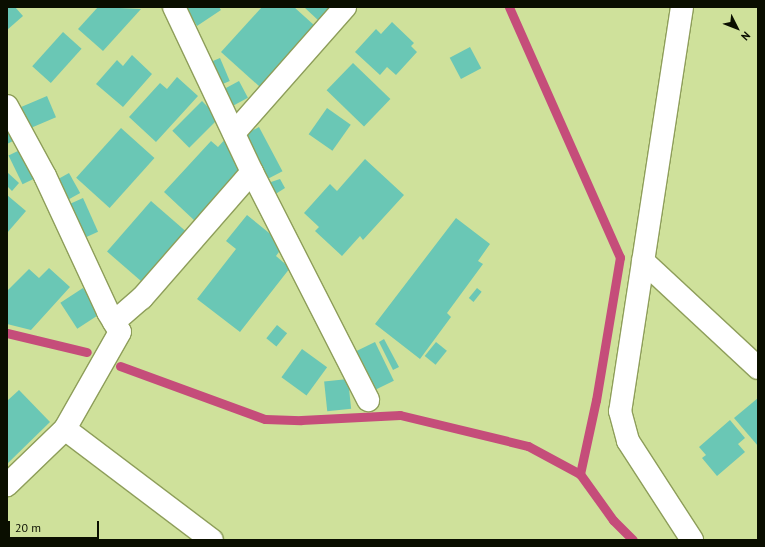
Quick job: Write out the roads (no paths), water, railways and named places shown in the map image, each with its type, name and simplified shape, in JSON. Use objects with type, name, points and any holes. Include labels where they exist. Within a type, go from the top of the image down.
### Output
[{"type":"street","points":[[174,7],[252,172],[368,400]]},
{"type":"street","points":[[234,133],[345,7]]},
{"type":"street","points":[[682,7],[620,411],[628,441],[692,540]]},
{"type":"street","points":[[7,106],[45,176],[120,332],[65,429],[7,485]]},
{"type":"street","points":[[114,322],[142,298],[252,172]]},
{"type":"street","points":[[643,261],[758,368]]},
{"type":"street","points":[[65,429],[212,540]]},
{"type":"waterway","points":[[509,7],[620,257],[596,400],[580,474],[613,520],[633,540]]},
{"type":"waterway","points":[[7,333],[87,352]]},
{"type":"waterway","points":[[120,366],[265,419],[301,420],[400,415],[528,446],[580,474]]}]
